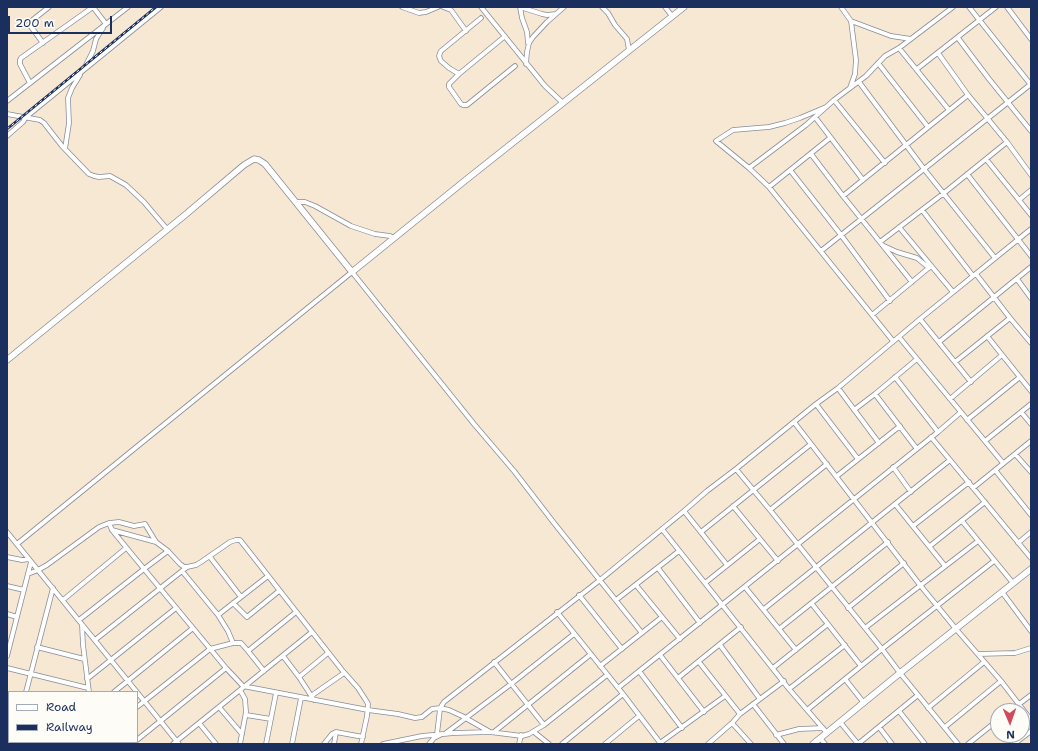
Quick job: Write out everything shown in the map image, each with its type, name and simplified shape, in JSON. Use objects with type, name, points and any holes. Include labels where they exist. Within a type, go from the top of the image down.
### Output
[{"type":"main road","points":[[7,360],[244,165],[254,159],[265,164],[352,272],[684,7]]},
{"type":"main road","points":[[813,744],[820,738],[825,730],[840,722],[1031,569]]},
{"type":"street","points":[[43,43],[29,24],[49,7]]},
{"type":"street","points":[[30,83],[20,64],[20,60],[23,56],[93,7],[105,25]]},
{"type":"street","points":[[7,101],[128,7]]},
{"type":"street","points":[[7,136],[23,122],[26,117],[161,7]]},
{"type":"street","points":[[402,7],[419,13],[438,7]]},
{"type":"street","points":[[443,7],[453,8],[466,30]]},
{"type":"street","points":[[481,7],[526,64],[545,86],[563,103]]},
{"type":"street","points":[[526,64],[528,45],[527,32],[520,7],[547,15],[556,14]]},
{"type":"street","points":[[528,45],[533,37],[564,7]]},
{"type":"street","points":[[602,7],[627,39],[629,50]]},
{"type":"street","points":[[665,7],[672,16]]},
{"type":"street","points":[[841,7],[851,21],[856,68],[850,88]]},
{"type":"street","points":[[749,168],[866,76],[885,56],[899,48],[953,7]]},
{"type":"street","points":[[821,251],[1031,85],[969,7]]},
{"type":"street","points":[[917,69],[996,7]]},
{"type":"street","points":[[1007,7],[1031,39]]},
{"type":"street","points":[[459,74],[445,65],[439,56],[441,51],[481,18]]},
{"type":"street","points":[[851,21],[891,36],[911,39]]},
{"type":"street","points":[[65,149],[69,123],[69,95],[93,51],[96,39],[105,25]]},
{"type":"street","points":[[504,37],[459,74],[449,84],[449,87],[461,104],[467,105],[515,66]]},
{"type":"street","points":[[958,38],[1031,131]]},
{"type":"street","points":[[899,48],[949,110]]},
{"type":"street","points":[[938,53],[968,95],[1007,142],[1031,175]]},
{"type":"street","points":[[878,63],[928,127]]},
{"type":"street","points":[[858,82],[924,169],[995,258]]},
{"type":"street","points":[[843,196],[968,95]]},
{"type":"street","points":[[834,100],[885,163]]},
{"type":"street","points":[[826,107],[800,118],[769,127],[732,130],[716,141],[769,186],[893,341]]},
{"type":"street","points":[[7,114],[36,119],[44,123],[65,149],[89,174],[99,177],[110,176],[126,185],[144,202],[167,229]]},
{"type":"street","points":[[815,117],[863,180]]},
{"type":"street","points":[[769,186],[830,138]]},
{"type":"street","points":[[881,244],[899,227],[1007,142]]},
{"type":"street","points":[[811,154],[912,282]]},
{"type":"street","points":[[986,159],[1031,214]]},
{"type":"street","points":[[790,170],[890,301]]},
{"type":"street","points":[[967,174],[1031,256]]},
{"type":"street","points":[[1019,200],[1031,190]]},
{"type":"street","points":[[296,202],[305,202],[315,206],[351,226],[375,234],[394,238]]},
{"type":"street","points":[[922,210],[1031,343]]},
{"type":"street","points":[[899,227],[930,267],[953,292]]},
{"type":"street","points":[[437,734],[440,708],[444,702],[557,612],[600,580],[707,491],[838,388],[893,341],[1031,229]]},
{"type":"street","points":[[881,244],[896,252],[917,258],[930,267]]},
{"type":"street","points":[[872,315],[930,267]]},
{"type":"street","points":[[939,342],[1031,267]]},
{"type":"street","points":[[17,544],[352,272],[474,424],[514,471],[642,633]]},
{"type":"street","points":[[1016,279],[1031,298]]},
{"type":"street","points":[[954,362],[1010,318]]},
{"type":"street","points":[[920,319],[971,382]]},
{"type":"street","points":[[1026,337],[1031,333]]},
{"type":"street","points":[[987,336],[1031,391]]},
{"type":"street","points":[[899,337],[1003,463]]},
{"type":"street","points":[[950,400],[1002,355]]},
{"type":"street","points":[[854,410],[917,359]]},
{"type":"street","points":[[967,420],[1020,377]]},
{"type":"street","points":[[895,378],[938,432]]},
{"type":"street","points":[[838,388],[879,443]]},
{"type":"street","points":[[875,394],[917,449]]},
{"type":"street","points":[[816,404],[858,459]]},
{"type":"street","points":[[985,441],[1031,404]]},
{"type":"street","points":[[618,688],[778,561],[961,412]]},
{"type":"street","points":[[1021,412],[1031,424]]},
{"type":"street","points":[[794,422],[920,585],[1018,703]]},
{"type":"street","points":[[837,476],[900,426]]},
{"type":"street","points":[[931,437],[1031,558]]},
{"type":"street","points":[[973,488],[1031,441]]},
{"type":"street","points":[[701,532],[811,444]]},
{"type":"street","points":[[1016,454],[1031,472]]},
{"type":"street","points":[[764,609],[950,460]]},
{"type":"street","points":[[770,510],[827,464]]},
{"type":"street","points":[[893,467],[911,492]]},
{"type":"street","points":[[736,469],[833,587],[848,608],[958,744]]},
{"type":"street","points":[[995,470],[1031,515]]},
{"type":"street","points":[[913,526],[969,482]]},
{"type":"street","points":[[930,546],[985,502]]},
{"type":"street","points":[[895,504],[945,566]]},
{"type":"street","points":[[733,506],[778,561]]},
{"type":"street","points":[[684,511],[727,564]]},
{"type":"street","points":[[962,520],[1013,583]]},
{"type":"street","points":[[28,574],[56,560],[99,527],[109,524],[121,522],[134,526],[145,524],[156,542]]},
{"type":"street","points":[[109,524],[126,548],[226,668],[244,687],[368,710],[398,714],[418,719],[432,709],[440,708],[449,710],[492,732]]},
{"type":"street","points":[[662,529],[789,689],[825,730]]},
{"type":"street","points":[[112,530],[156,542],[168,551],[180,564],[187,567]]},
{"type":"street","points":[[7,532],[136,691]]},
{"type":"street","points":[[1018,543],[1031,532]]},
{"type":"street","points":[[705,583],[760,539]]},
{"type":"street","points":[[95,640],[187,567],[196,565],[210,557],[230,542],[240,540],[328,653],[358,688],[367,702],[367,718],[361,744]]},
{"type":"street","points":[[865,628],[978,541]]},
{"type":"street","points":[[779,630],[888,542]]},
{"type":"street","points":[[63,600],[126,548]]},
{"type":"street","points":[[79,620],[144,568],[168,551]]},
{"type":"street","points":[[616,600],[679,551]]},
{"type":"street","points":[[7,557],[30,560]]},
{"type":"street","points":[[210,557],[240,597]]},
{"type":"street","points":[[7,656],[9,642],[28,574],[30,560]]},
{"type":"street","points":[[807,710],[994,561]]},
{"type":"street","points":[[848,608],[904,563]]},
{"type":"street","points":[[658,568],[700,623]]},
{"type":"street","points":[[182,571],[218,615],[228,631],[233,644]]},
{"type":"street","points":[[218,615],[268,576]]},
{"type":"street","points":[[636,584],[680,639]]},
{"type":"street","points":[[7,586],[24,590]]},
{"type":"street","points":[[745,587],[796,650]]},
{"type":"street","points":[[26,691],[53,588]]},
{"type":"street","points":[[233,603],[247,617],[279,591]]},
{"type":"street","points":[[1002,592],[1031,631]]},
{"type":"street","points":[[579,595],[622,649]]},
{"type":"street","points":[[812,604],[861,666]]},
{"type":"street","points":[[87,679],[176,608]]},
{"type":"street","points":[[248,651],[296,612]]},
{"type":"street","points":[[557,612],[624,694],[661,744],[725,696]]},
{"type":"street","points":[[7,614],[17,616]]},
{"type":"street","points":[[600,666],[662,617]]},
{"type":"street","points":[[7,668],[89,690],[82,645],[82,624]]},
{"type":"street","points":[[773,668],[828,624]]},
{"type":"street","points":[[678,678],[741,627]]},
{"type":"street","points":[[115,691],[193,628]]},
{"type":"street","points":[[173,744],[178,742],[219,706],[312,632]]},
{"type":"street","points":[[429,744],[436,737],[446,733],[511,684],[574,634]]},
{"type":"street","points":[[138,706],[210,649],[233,644],[241,644],[264,671]]},
{"type":"street","points":[[789,689],[844,644]]},
{"type":"street","points":[[720,645],[760,699]]},
{"type":"street","points":[[37,648],[84,659]]},
{"type":"street","points":[[978,654],[1015,652],[1031,648]]},
{"type":"street","points":[[299,677],[328,653]]},
{"type":"street","points":[[492,732],[590,654]]},
{"type":"street","points":[[660,655],[704,712]]},
{"type":"street","points":[[283,656],[314,700]]},
{"type":"street","points":[[494,662],[544,724]]},
{"type":"street","points":[[699,662],[740,714]]},
{"type":"street","points":[[928,708],[984,662]]},
{"type":"street","points":[[138,739],[226,668]]},
{"type":"street","points":[[639,671],[682,728]]},
{"type":"street","points":[[311,696],[344,673]]},
{"type":"street","points":[[383,744],[446,733],[492,732],[521,736],[529,734],[534,732],[607,675]]},
{"type":"street","points":[[845,679],[864,703]]},
{"type":"street","points":[[708,744],[740,714],[784,681]]},
{"type":"street","points":[[945,727],[1001,681]]},
{"type":"street","points":[[240,690],[245,699],[246,715],[240,744]]},
{"type":"street","points":[[266,744],[276,692]]},
{"type":"street","points":[[138,694],[178,742]]},
{"type":"street","points":[[562,744],[624,694]]},
{"type":"street","points":[[840,722],[858,744],[918,695]]},
{"type":"street","points":[[1020,703],[1031,695]]},
{"type":"street","points":[[292,744],[301,698]]},
{"type":"street","points":[[753,704],[784,744]]},
{"type":"street","points":[[219,706],[242,734]]},
{"type":"street","points":[[898,711],[925,744]]},
{"type":"street","points":[[246,715],[271,719]]},
{"type":"street","points":[[605,744],[640,716]]},
{"type":"street","points":[[199,723],[216,744]]},
{"type":"street","points":[[732,723],[751,744]]},
{"type":"street","points":[[968,744],[990,726]]},
{"type":"street","points":[[879,727],[892,744]]},
{"type":"street","points":[[776,735],[799,729],[825,730]]},
{"type":"street","points":[[1014,744],[1031,731]]},
{"type":"street","points":[[324,744],[332,734],[336,732],[363,737]]},
{"type":"street","points":[[334,744],[336,732]]},
{"type":"street","points":[[534,732],[549,744]]},
{"type":"street","points":[[519,744],[521,736]]},
{"type":"street","points":[[820,738],[825,744]]},
{"type":"street","points":[[713,739],[717,744]]},
{"type":"railway","points":[[7,129],[156,7]]}]
